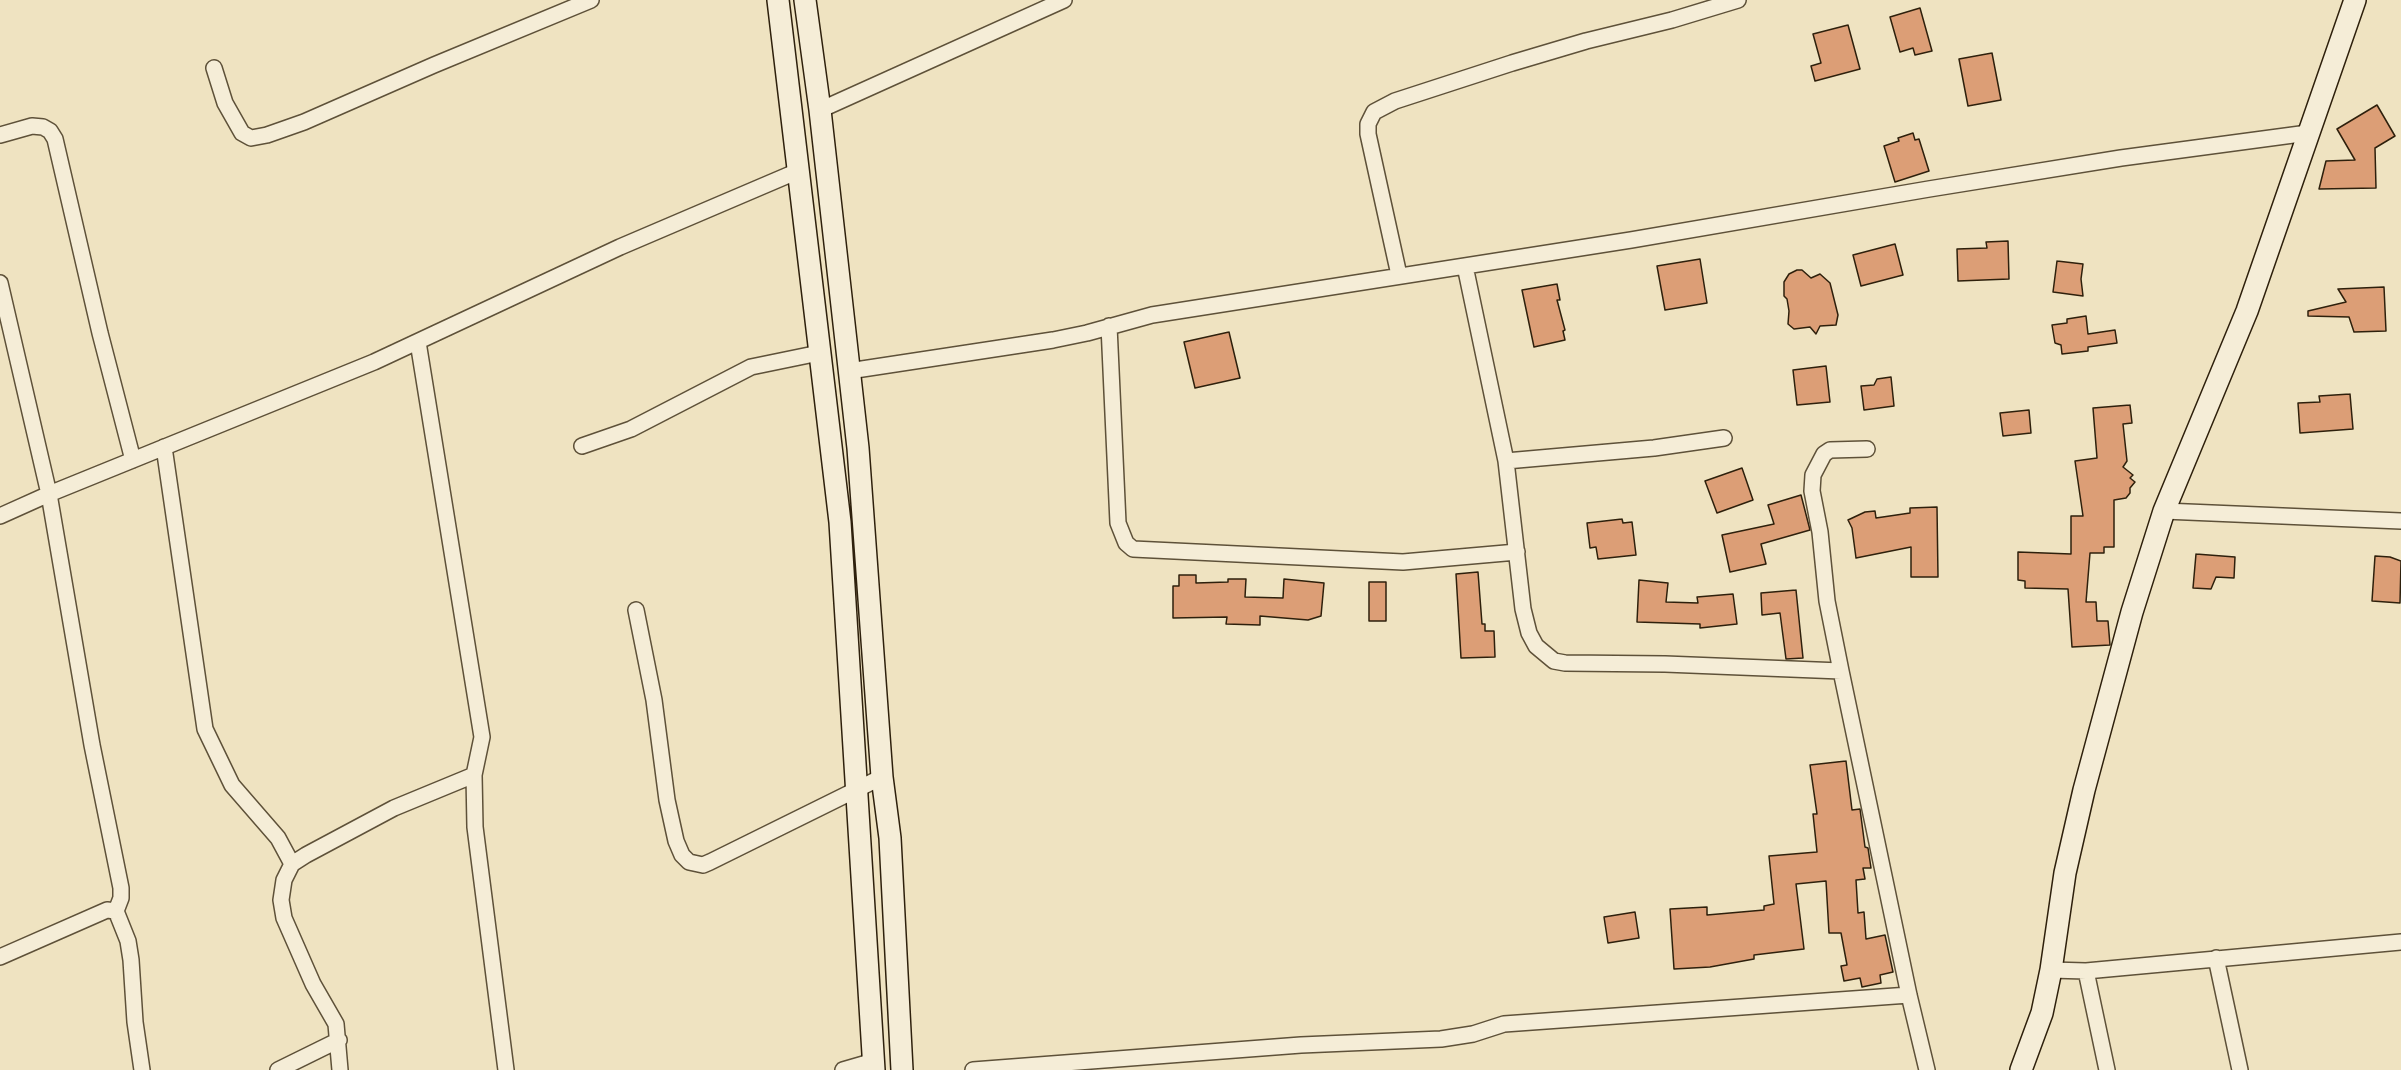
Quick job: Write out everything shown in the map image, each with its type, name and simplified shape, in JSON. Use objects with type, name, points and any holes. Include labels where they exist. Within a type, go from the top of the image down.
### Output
[{"type":"main road","points":[[778,0],[840,522],[874,1066]]},
{"type":"main road","points":[[805,0],[820,110],[849,371],[870,591],[882,777],[890,838],[902,1070]]},
{"type":"main road","points":[[2021,1070],[2042,1013],[2051,970],[2065,873],[2084,790],[2132,612],[2164,511],[2247,310],[2355,0]]},
{"type":"street","points":[[214,68],[225,103],[242,133],[251,138],[304,122],[591,0]]},
{"type":"street","points":[[820,110],[1064,0]]},
{"type":"street","points":[[1399,275],[1368,134],[1368,124],[1374,112],[1395,101],[1533,57],[1738,0]]},
{"type":"street","points":[[0,135],[32,126],[43,127],[50,131],[56,139],[100,333],[133,460]]},
{"type":"street","points":[[849,371],[1053,340],[1152,315],[2053,169],[2249,139],[2308,133]]},
{"type":"street","points":[[0,516],[49,494],[296,395],[418,342],[621,247],[798,171]]},
{"type":"street","points":[[1465,266],[1506,461],[1523,609],[1529,633],[1536,646],[1554,661],[1565,663],[1676,664],[1841,671]]},
{"type":"street","points":[[0,283],[49,494],[92,745],[121,888],[116,911],[128,941],[142,1070]]},
{"type":"street","points":[[1109,326],[1118,523],[1126,543],[1133,549],[1404,562],[1518,552]]},
{"type":"street","points":[[418,342],[482,737],[474,775],[475,828],[506,1070]]},
{"type":"street","points":[[582,446],[631,429],[752,367],[819,353]]},
{"type":"street","points":[[1506,461],[1654,448],[1724,438]]},
{"type":"street","points":[[164,447],[206,729],[232,785],[278,838],[292,864]]},
{"type":"street","points":[[1867,449],[1830,450],[1819,460],[1813,475],[1812,491],[1820,532],[1827,601],[1909,995],[1927,1070]]},
{"type":"street","points":[[2164,511],[2401,522]]},
{"type":"street","points":[[636,610],[654,700],[666,800],[676,841],[682,855],[689,862],[703,865],[710,862],[785,827],[882,777]]},
{"type":"street","points":[[340,1070],[336,1024],[313,984],[284,918],[281,900],[285,880],[292,864],[394,808],[474,775]]},
{"type":"street","points":[[0,957],[108,910],[116,911]]},
{"type":"street","points":[[2051,970],[2086,971],[2401,942]]},
{"type":"street","points":[[2216,958],[2240,1070]]},
{"type":"street","points":[[2086,971],[2107,1070]]},
{"type":"street","points":[[973,1070],[1301,1045],[1441,1039],[1473,1034],[1504,1024],[1909,995]]},
{"type":"street","points":[[278,1070],[339,1040]]},
{"type":"street","points":[[843,1070],[874,1066]]},
{"type":"building","points":[[1920,8],[1932,51],[1915,55],[1913,48],[1900,52],[1890,17]]},
{"type":"building","points":[[1848,25],[1860,69],[1815,81],[1811,66],[1821,63],[1813,34]]},
{"type":"building","points":[[1992,53],[2001,100],[1968,106],[1959,59]]},
{"type":"building","points":[[2377,105],[2395,136],[2375,148],[2376,188],[2319,189],[2326,161],[2355,160],[2337,129]]},
{"type":"building","points":[[1913,133],[1915,140],[1919,139],[1929,171],[1895,182],[1884,146]]},
{"type":"building","points":[[2008,241],[2009,279],[1958,281],[1957,249],[1987,248],[1986,242]]},
{"type":"building","points":[[1895,244],[1903,275],[1861,286],[1853,255]]},
{"type":"building","points":[[1700,259],[1707,303],[1665,310],[1657,266]]},
{"type":"building","points":[[2057,261],[2083,264],[2081,279],[2083,296],[2053,292]]},
{"type":"building","points":[[1802,270],[1811,278],[1820,274],[1830,283],[1838,315],[1836,325],[1820,326],[1816,334],[1810,327],[1794,329],[1788,324],[1789,311],[1787,299],[1784,296],[1784,282],[1789,274]]},
{"type":"building","points":[[1557,284],[1560,300],[1557,300],[1565,330],[1563,331],[1565,340],[1534,347],[1522,290]]},
{"type":"building","points":[[2384,287],[2386,331],[2354,332],[2349,317],[2308,316],[2308,311],[2346,302],[2338,289]]},
{"type":"building","points":[[2086,316],[2088,334],[2115,330],[2117,343],[2088,347],[2088,351],[2062,354],[2061,345],[2055,343],[2052,325],[2067,323],[2067,319]]},
{"type":"building","points":[[1229,332],[1240,378],[1195,388],[1184,342]]},
{"type":"building","points":[[1826,366],[1830,402],[1797,405],[1793,370]]},
{"type":"building","points":[[1891,377],[1894,406],[1864,410],[1861,386],[1874,385],[1877,379]]},
{"type":"building","points":[[2350,394],[2353,429],[2300,433],[2298,403],[2320,402],[2319,396]]},
{"type":"building","points":[[2130,405],[2132,423],[2123,424],[2127,461],[2123,467],[2133,475],[2130,478],[2135,482],[2126,498],[2114,500],[2114,547],[2104,547],[2104,553],[2090,553],[2086,602],[2096,602],[2097,621],[2108,621],[2110,645],[2072,647],[2068,589],[2025,588],[2025,581],[2018,580],[2018,552],[2071,554],[2071,516],[2083,516],[2075,461],[2097,458],[2093,408]]},
{"type":"building","points":[[2029,410],[2031,433],[2003,436],[2000,413]]},
{"type":"building","points":[[1742,468],[1753,500],[1717,513],[1705,481]]},
{"type":"building","points":[[1801,495],[1810,530],[1761,544],[1766,564],[1730,572],[1722,535],[1774,524],[1768,505]]},
{"type":"building","points":[[1937,507],[1938,577],[1911,577],[1911,547],[1856,558],[1852,528],[1848,520],[1865,512],[1875,511],[1876,518],[1910,513],[1910,508]]},
{"type":"building","points":[[1622,519],[1623,523],[1632,522],[1636,555],[1598,559],[1596,547],[1590,548],[1587,523]]},
{"type":"building","points":[[2196,554],[2235,557],[2234,578],[2216,577],[2211,589],[2193,588]]},
{"type":"building","points":[[2375,556],[2390,557],[2401,561],[2400,603],[2372,601]]},
{"type":"building","points":[[1478,572],[1482,624],[1485,624],[1485,631],[1494,631],[1495,657],[1461,658],[1456,574]]},
{"type":"building","points":[[1179,575],[1196,575],[1196,583],[1246,579],[1245,597],[1283,598],[1284,579],[1324,583],[1321,616],[1308,620],[1260,616],[1260,625],[1226,624],[1227,617],[1173,618],[1173,586],[1179,586]]},
{"type":"building","points":[[1639,580],[1668,583],[1666,602],[1698,603],[1697,597],[1733,594],[1737,624],[1700,628],[1700,624],[1637,622]]},
{"type":"building","points":[[1369,582],[1386,582],[1386,621],[1369,621]]},
{"type":"building","points":[[1796,590],[1803,658],[1786,659],[1780,613],[1762,615],[1761,593]]},
{"type":"building","points":[[1846,761],[1852,810],[1860,809],[1865,847],[1868,848],[1871,868],[1863,868],[1865,879],[1856,880],[1858,913],[1864,912],[1866,939],[1885,935],[1893,972],[1880,975],[1881,983],[1862,987],[1860,978],[1844,981],[1841,966],[1847,965],[1841,933],[1829,933],[1826,881],[1796,884],[1804,949],[1754,955],[1754,959],[1710,967],[1674,969],[1670,909],[1707,907],[1707,915],[1764,910],[1764,906],[1774,904],[1769,856],[1817,852],[1813,814],[1817,814],[1810,765]]},
{"type":"building","points":[[1635,912],[1639,938],[1608,943],[1604,917]]}]
